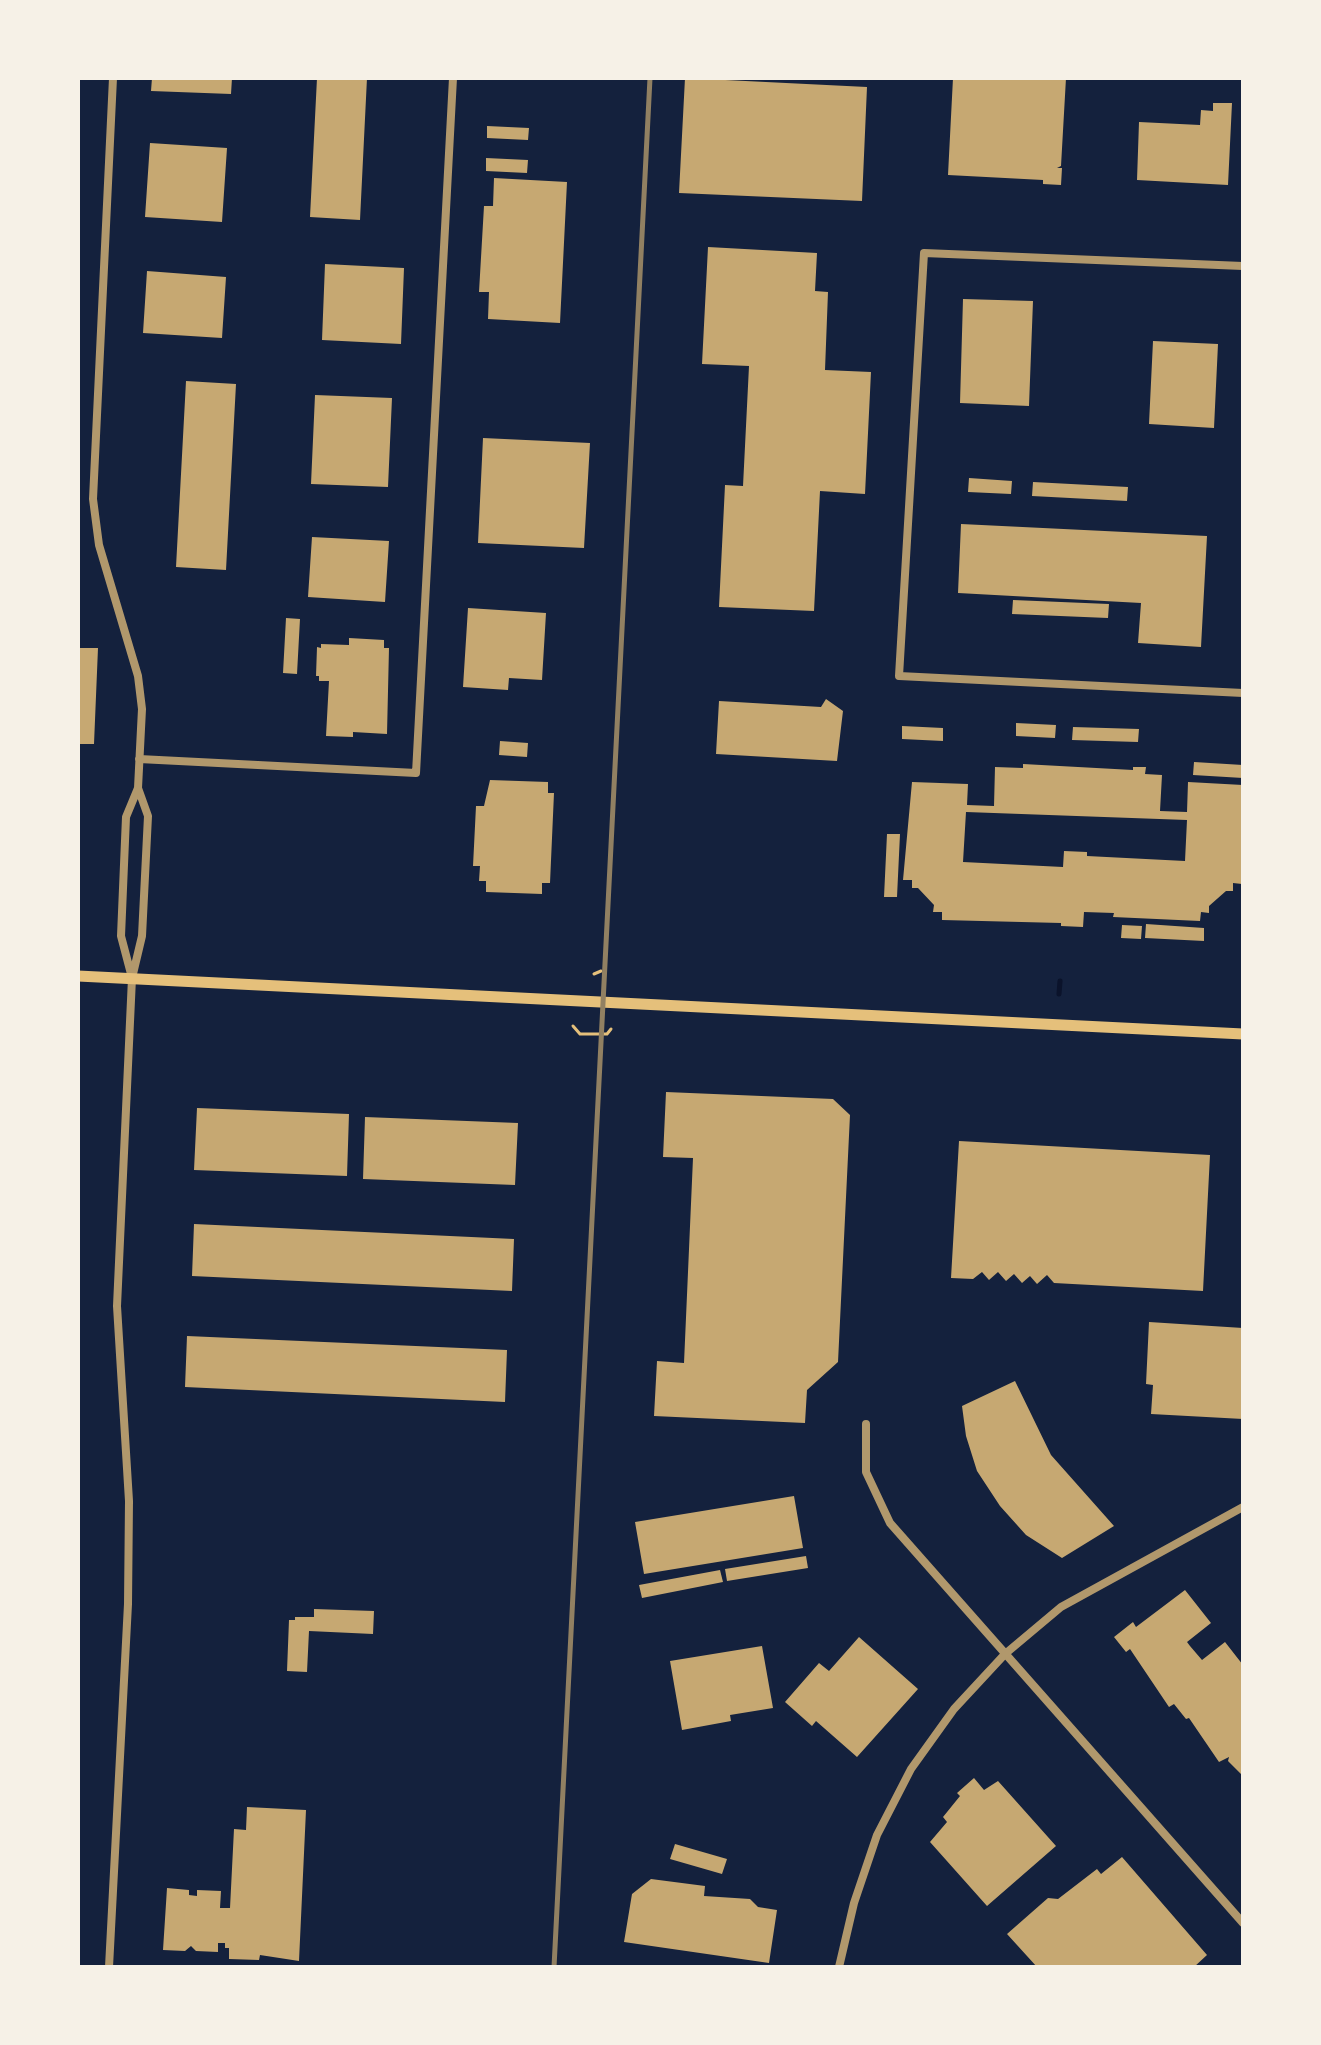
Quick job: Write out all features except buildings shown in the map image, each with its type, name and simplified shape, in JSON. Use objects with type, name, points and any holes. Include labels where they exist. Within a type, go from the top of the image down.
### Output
[{"type":"main road","points":[[78,976],[1243,1034]]},
{"type":"street","points":[[113,78],[93,499],[99,545],[138,676],[142,709],[138,788],[126,817],[121,936],[132,978]]},
{"type":"street","points":[[139,759],[416,773],[453,78]]},
{"type":"street","points":[[1243,266],[924,253],[899,676],[1243,693]]},
{"type":"street","points":[[109,1967],[128,1589],[129,1501],[117,1306],[132,978],[142,936],[148,816],[138,788]]},
{"type":"street","points":[[866,1424],[866,1472],[890,1523],[1243,1923]]},
{"type":"street","points":[[839,1967],[854,1903],[877,1835],[911,1769],[954,1709],[1005,1654],[1061,1607],[1243,1507]]},
{"type":"path","points":[[594,974],[601,971]]},
{"type":"path","points":[[573,1026],[580,1034],[607,1034],[611,1029]]},
{"type":"waterway","points":[[1059,994],[1060,981]]},
{"type":"railway","points":[[554,1967],[650,78]]}]
